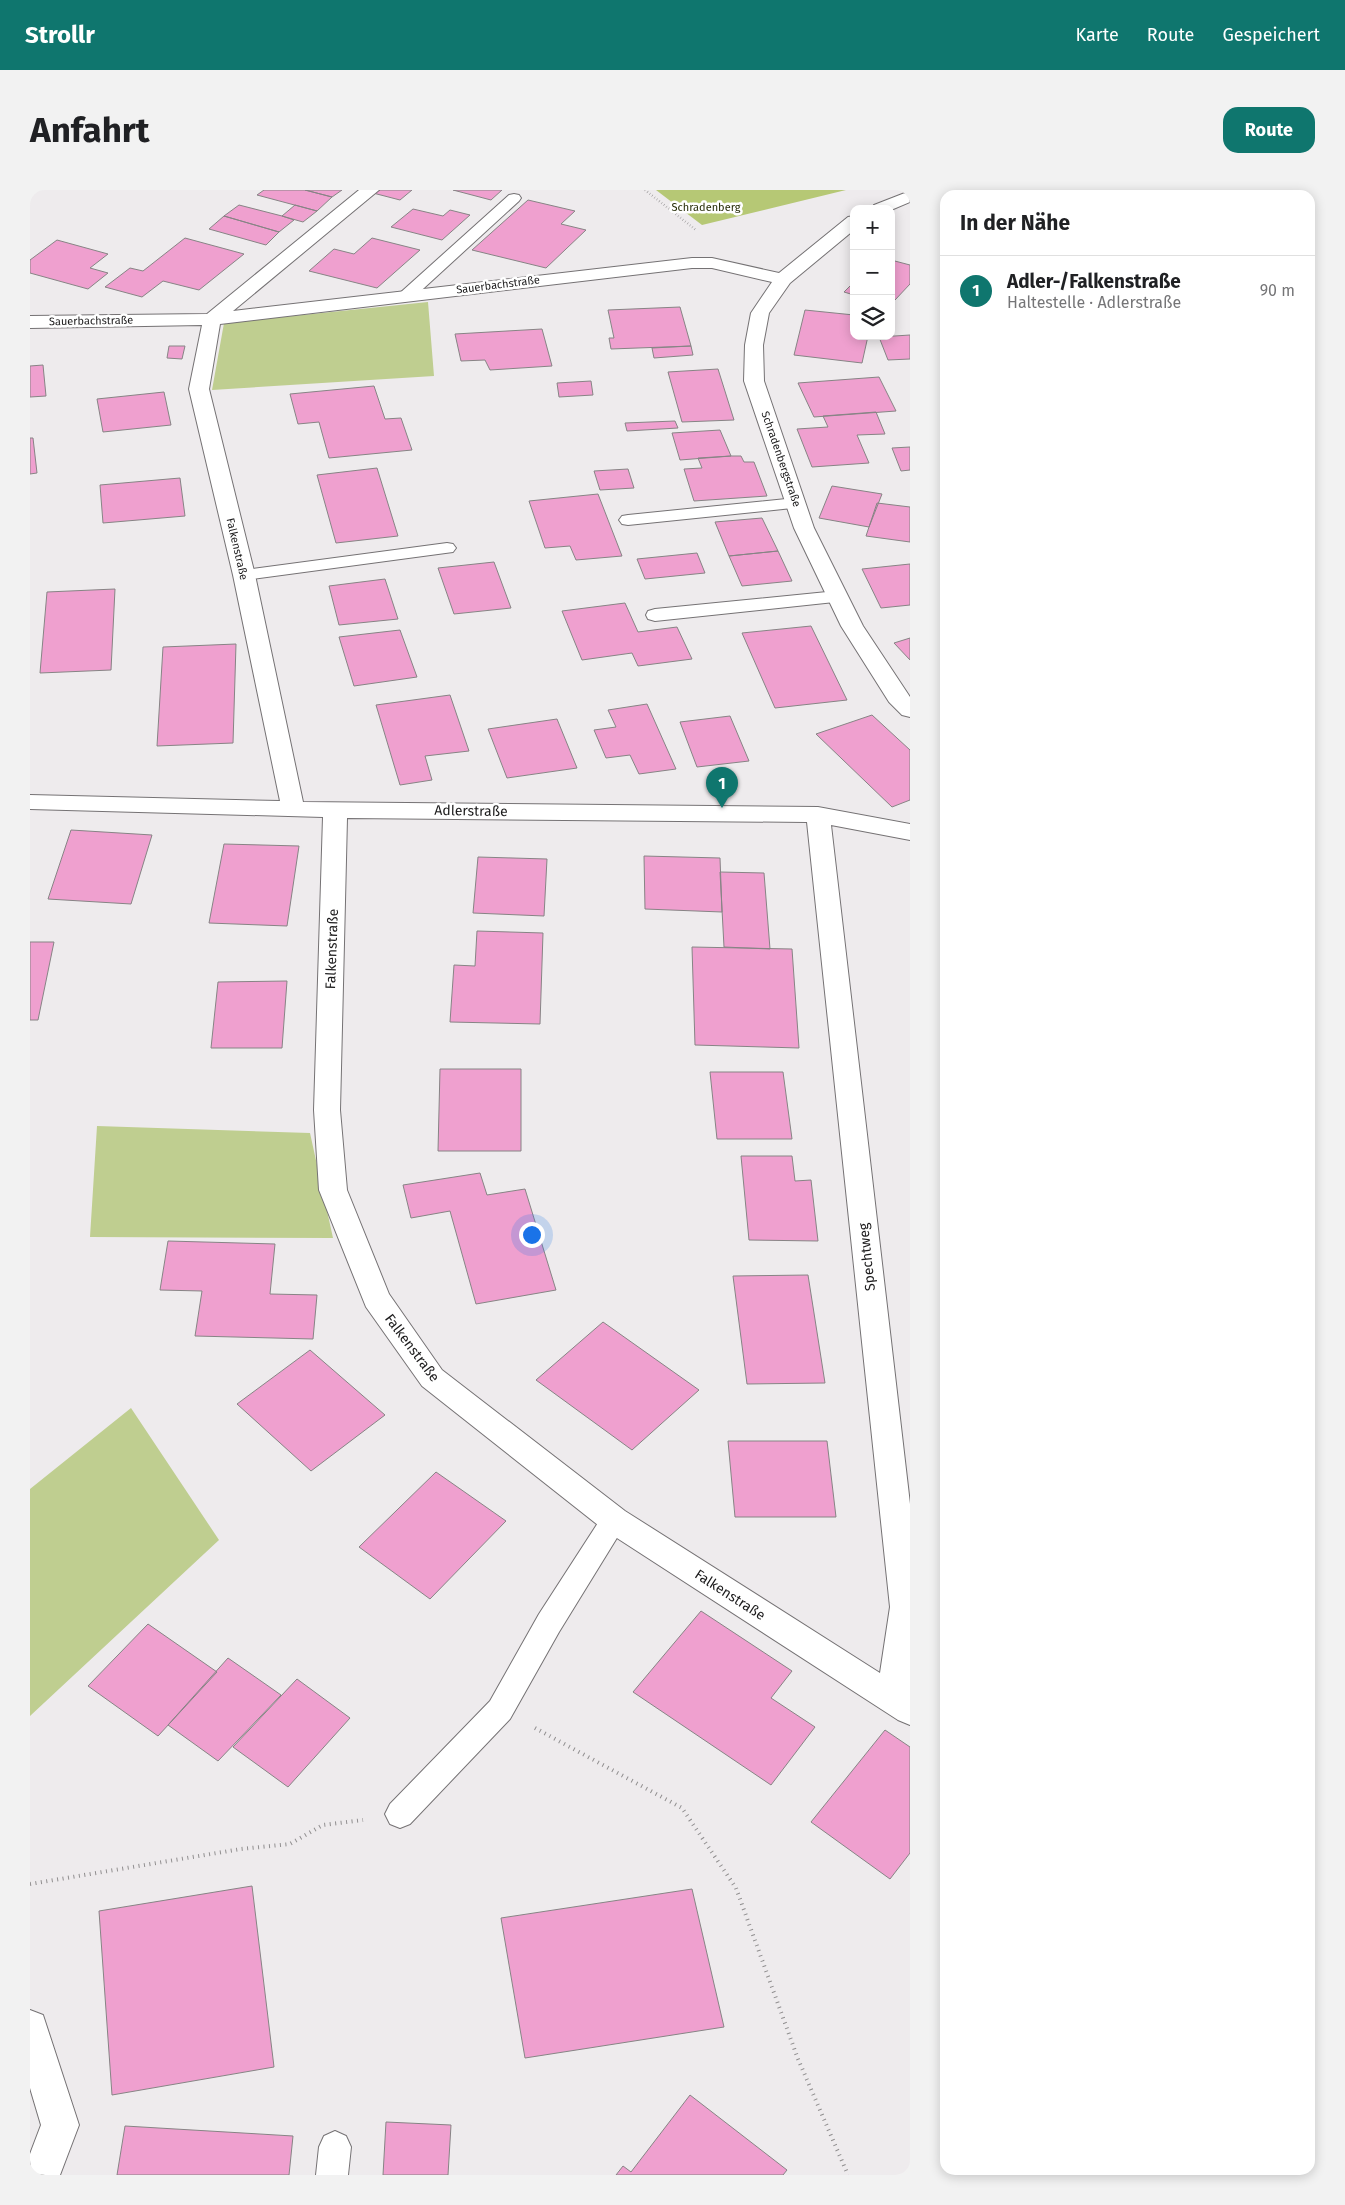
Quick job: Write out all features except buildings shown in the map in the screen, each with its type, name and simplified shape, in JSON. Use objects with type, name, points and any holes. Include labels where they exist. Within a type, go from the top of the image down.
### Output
[{"type":"street","points":[[212,319],[370,190]]},
{"type":"street","points":[[889,205],[910,196]]},
{"type":"street","name":"Schradenbergstraße","points":[[850,224],[783,279],[760,313],[754,345],[754,381],[804,528],[852,626],[897,697],[910,710]]},
{"type":"street","name":"Sauerbachstraße","points":[[30,322],[212,319],[692,263],[712,263],[783,279]]},
{"type":"street","name":"Falkenstraße","points":[[212,319],[199,389],[244,575],[293,809]]},
{"type":"street","name":"Adlerstraße","points":[[30,802],[336,810],[818,815],[910,832]]},
{"type":"street","name":"Falkenstraße","points":[[336,810],[327,1110],[333,1190],[376,1299],[432,1378],[614,1520],[901,1704]]},
{"type":"street","name":"Spechtweg","points":[[818,815],[906,1607],[901,1704]]},
{"type":"street","points":[[30,2028],[60,2124],[41,2175]]},
{"type":"lane","points":[[406,296],[514,198]]},
{"type":"lane","points":[[628,520],[796,503]]},
{"type":"lane","points":[[244,575],[446,548]]},
{"type":"lane","points":[[655,616],[837,597]]},
{"type":"lane","points":[[400,1814],[500,1710],[549,1623],[614,1520]]},
{"type":"path","points":[[645,190],[716,246],[712,263]]},
{"type":"path","points":[[500,1710],[682,1808],[736,1888],[798,2059],[848,2175]]},
{"type":"path","points":[[30,1884],[241,1849],[290,1844],[323,1825]]},
{"type":"green space","name":"Schradenberg","points":[[656,190],[846,190],[702,225]]},
{"type":"green space","points":[[428,302],[434,376],[212,390],[224,323]]},
{"type":"green space","points":[[97,1126],[310,1133],[333,1238],[90,1237]]},
{"type":"green space","points":[[131,1408],[219,1540],[30,1716],[30,1489]]},
{"type":"place","name":"Adler-/Falkenstraße","points":[[722,808]]}]
